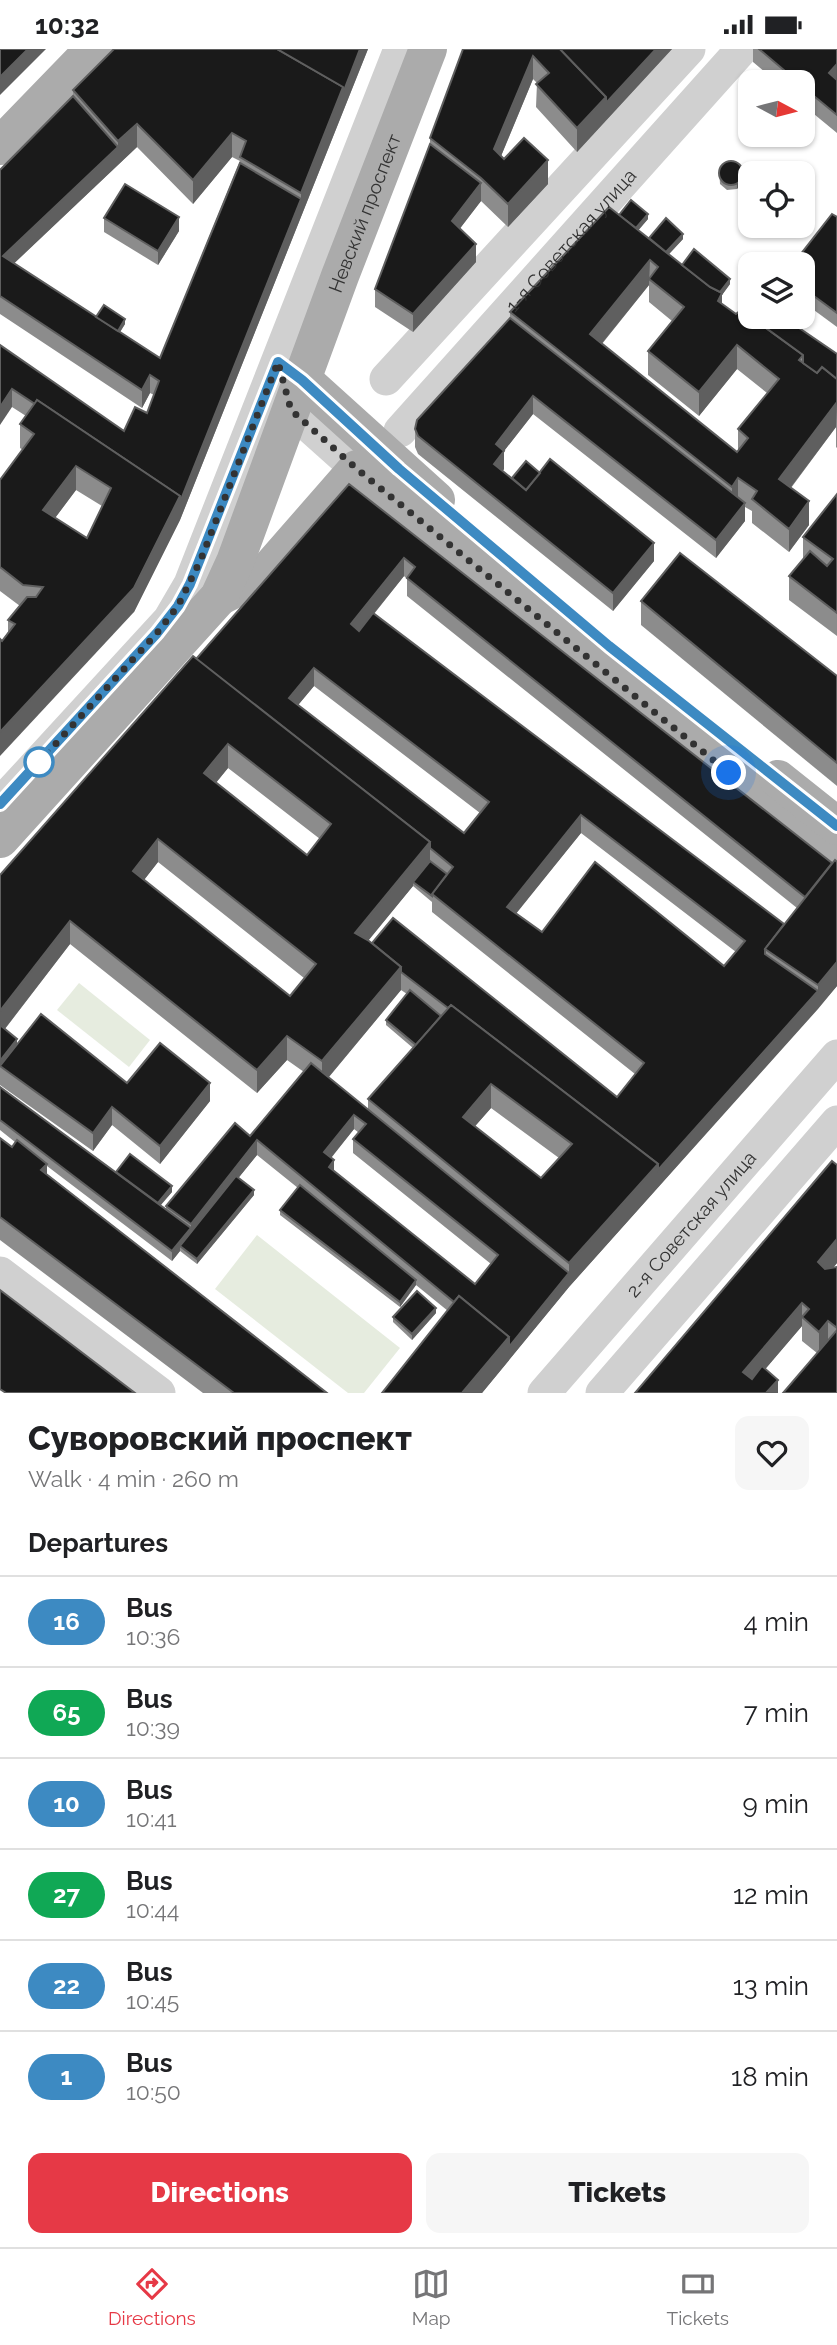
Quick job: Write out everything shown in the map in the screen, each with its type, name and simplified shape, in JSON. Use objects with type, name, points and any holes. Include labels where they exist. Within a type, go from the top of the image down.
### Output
[{"type":"main road","points":[[0,146],[94,49]]},
{"type":"main road","name":"Невский проспект","points":[[0,839],[219,597],[235,562],[290,384],[428,49]]},
{"type":"main road","points":[[290,384],[399,469],[598,637],[837,826]]},
{"type":"main road","points":[[357,469],[837,861]]},
{"type":"main road","name":"Невский проспект","points":[[219,597],[267,572],[357,469]]},
{"type":"street","name":"Невский проспект","points":[[0,804],[157,633],[178,606],[290,384],[400,49]]},
{"type":"street","points":[[386,379],[689,49]]},
{"type":"street","name":"1-я Советская улица","points":[[400,431],[742,49]]},
{"type":"street","points":[[492,264],[523,294]]},
{"type":"street","points":[[290,384],[357,469]]},
{"type":"street","name":"2-я Советская улица","points":[[544,1393],[837,1056]]},
{"type":"street","points":[[602,1393],[837,1122]]},
{"type":"street","points":[[0,1273],[159,1393]]},
{"type":"shaded area","points":[[79,983],[150,1040],[129,1067],[57,1010]]},
{"type":"shaded area","points":[[257,1235],[400,1348],[364,1393],[348,1393],[215,1289]]},
{"type":"building","points":[[0,49],[28,49],[0,77]]},
{"type":"building","points":[[114,49],[277,49],[343,87],[301,193],[240,157],[246,141],[232,133],[193,180],[137,124],[118,141],[73,90]]},
{"type":"building","points":[[277,49],[360,49],[343,93],[343,87]]},
{"type":"building","points":[[463,49],[560,49],[606,97],[577,128],[536,84],[549,73],[533,56],[494,149],[504,159],[524,138],[548,160],[508,204],[481,178],[430,138]]},
{"type":"building","points":[[560,49],[656,49],[606,103],[606,97]]},
{"type":"building","points":[[759,49],[837,49],[837,64],[829,73],[837,80],[837,115],[816,98],[816,70],[784,70]]},
{"type":"building","points":[[73,96],[118,147],[3,256],[160,358],[240,163],[301,199],[180,502],[180,496],[37,400],[35,404],[12,389],[0,407],[0,345],[124,431],[135,407],[147,413],[159,381],[150,375],[142,390],[0,296],[0,170]]},
{"type":"building","points":[[430,144],[481,183],[452,221],[476,244],[413,314],[375,289]]},
{"type":"building","points":[[726,162],[736,162],[738,182],[726,184],[720,178],[720,168]]},
{"type":"building","points":[[125,184],[179,217],[158,251],[104,218]]},
{"type":"building","points":[[631,200],[648,214],[636,228],[619,215]]},
{"type":"building","points":[[609,207],[710,287],[722,293],[718,301],[736,314],[738,312],[738,329],[767,329],[803,355],[799,360],[817,373],[822,367],[837,379],[837,402],[779,479],[809,501],[789,529],[752,499],[757,491],[738,478],[732,487],[510,312]],"holes":[[[650,260],[658,267],[649,279],[684,307],[648,351],[699,392],[737,345],[779,379],[738,429],[748,438],[737,452],[590,334]]]},
{"type":"building","points":[[832,214],[837,217],[837,313],[815,297],[815,252],[802,252]]},
{"type":"building","points":[[666,218],[683,234],[666,252],[649,238]]},
{"type":"building","points":[[694,249],[730,279],[720,292],[682,265]]},
{"type":"building","points":[[104,305],[125,319],[118,331],[96,317]]},
{"type":"building","points":[[510,318],[745,503],[716,540],[533,396],[496,444],[504,451],[494,464],[526,490],[550,459],[654,543],[613,593],[418,436],[415,429],[417,420]]},
{"type":"building","points":[[767,329],[801,329],[837,354],[837,379],[822,367],[817,373],[803,363],[803,355]]},
{"type":"building","points":[[37,400],[180,496],[134,588],[0,732],[0,639],[2,641],[15,624],[8,620],[27,597],[36,597],[43,587],[23,585],[0,567],[0,480],[34,434],[20,424]],"holes":[[[76,466],[111,488],[87,538],[43,510]]]},
{"type":"building","points":[[526,461],[540,473],[526,490],[512,478]]},
{"type":"building","points":[[349,484],[832,863],[805,897],[407,578],[415,567],[404,558],[351,624],[359,631],[373,613],[784,924],[765,949],[765,954],[818,991],[658,1170],[658,1164],[451,1005],[448,1008],[401,972],[401,967],[372,943],[393,918],[617,1097],[644,1063],[432,894],[453,867],[430,848],[430,842],[196,659]],"holes":[[[314,668],[489,802],[464,833],[289,698]],[[581,815],[745,941],[724,966],[595,862],[542,932],[507,907]]]},
{"type":"building","points":[[837,494],[837,613],[789,576],[810,551],[827,566],[833,559],[803,537]]},
{"type":"building","points":[[680,553],[837,676],[837,763],[641,601]]},
{"type":"building","points":[[193,656],[430,842],[355,933],[401,967],[322,1061],[287,1036],[257,1070],[70,921],[0,1011],[0,875]],"holes":[[[228,744],[331,824],[307,855],[204,773]],[[158,839],[316,964],[290,996],[133,871]]]},
{"type":"building","points":[[835,860],[837,962],[818,985],[765,949]]},
{"type":"building","points":[[430,861],[447,874],[432,896],[413,882]]},
{"type":"building","points":[[410,990],[441,1016],[416,1045],[386,1020]]},
{"type":"building","points":[[451,1005],[658,1164],[569,1263],[368,1099]],"holes":[[[491,1084],[572,1144],[541,1178],[463,1117]]]},
{"type":"building","points":[[41,1014],[127,1083],[160,1043],[210,1083],[160,1146],[112,1107],[93,1133],[0,1066]]},
{"type":"building","points":[[0,1025],[17,1039],[0,1061]]},
{"type":"building","points":[[311,1063],[569,1273],[509,1347],[509,1337],[459,1296],[454,1302],[257,1140],[191,1224],[166,1206],[235,1123],[250,1136]],"holes":[[[354,1115],[366,1124],[353,1139],[498,1255],[475,1284],[329,1167],[334,1160],[324,1152]]]},
{"type":"building","points":[[0,1087],[191,1228],[172,1251],[0,1120]]},
{"type":"building","points":[[0,1138],[12,1147],[17,1140],[47,1164],[41,1170],[327,1393],[234,1393],[0,1217]]},
{"type":"building","points":[[130,1154],[172,1186],[158,1203],[116,1172]]},
{"type":"building","points":[[832,1161],[837,1165],[837,1239],[818,1262],[825,1269],[837,1267],[837,1328],[828,1321],[819,1332],[802,1317],[809,1309],[802,1303],[743,1372],[752,1379],[762,1366],[778,1380],[766,1393],[635,1393]]},
{"type":"building","points":[[236,1176],[254,1190],[197,1259],[180,1246]]},
{"type":"building","points":[[300,1185],[416,1280],[400,1302],[280,1210]]},
{"type":"building","points":[[0,1290],[135,1393],[6,1393],[0,1389]]},
{"type":"building","points":[[417,1291],[436,1308],[412,1334],[393,1317]]},
{"type":"building","points":[[459,1296],[509,1337],[462,1393],[382,1393]]},
{"type":"building","points":[[837,1330],[837,1393],[783,1393]]},
{"type":"bus line","name":"16","points":[[0,804],[169,620],[178,606],[201,559],[278,362],[302,380],[399,469],[609,646],[837,826]]},
{"type":"route","points":[[39,762],[169,620],[178,606],[201,559],[278,362],[291,410],[357,469],[729,773]]}]
